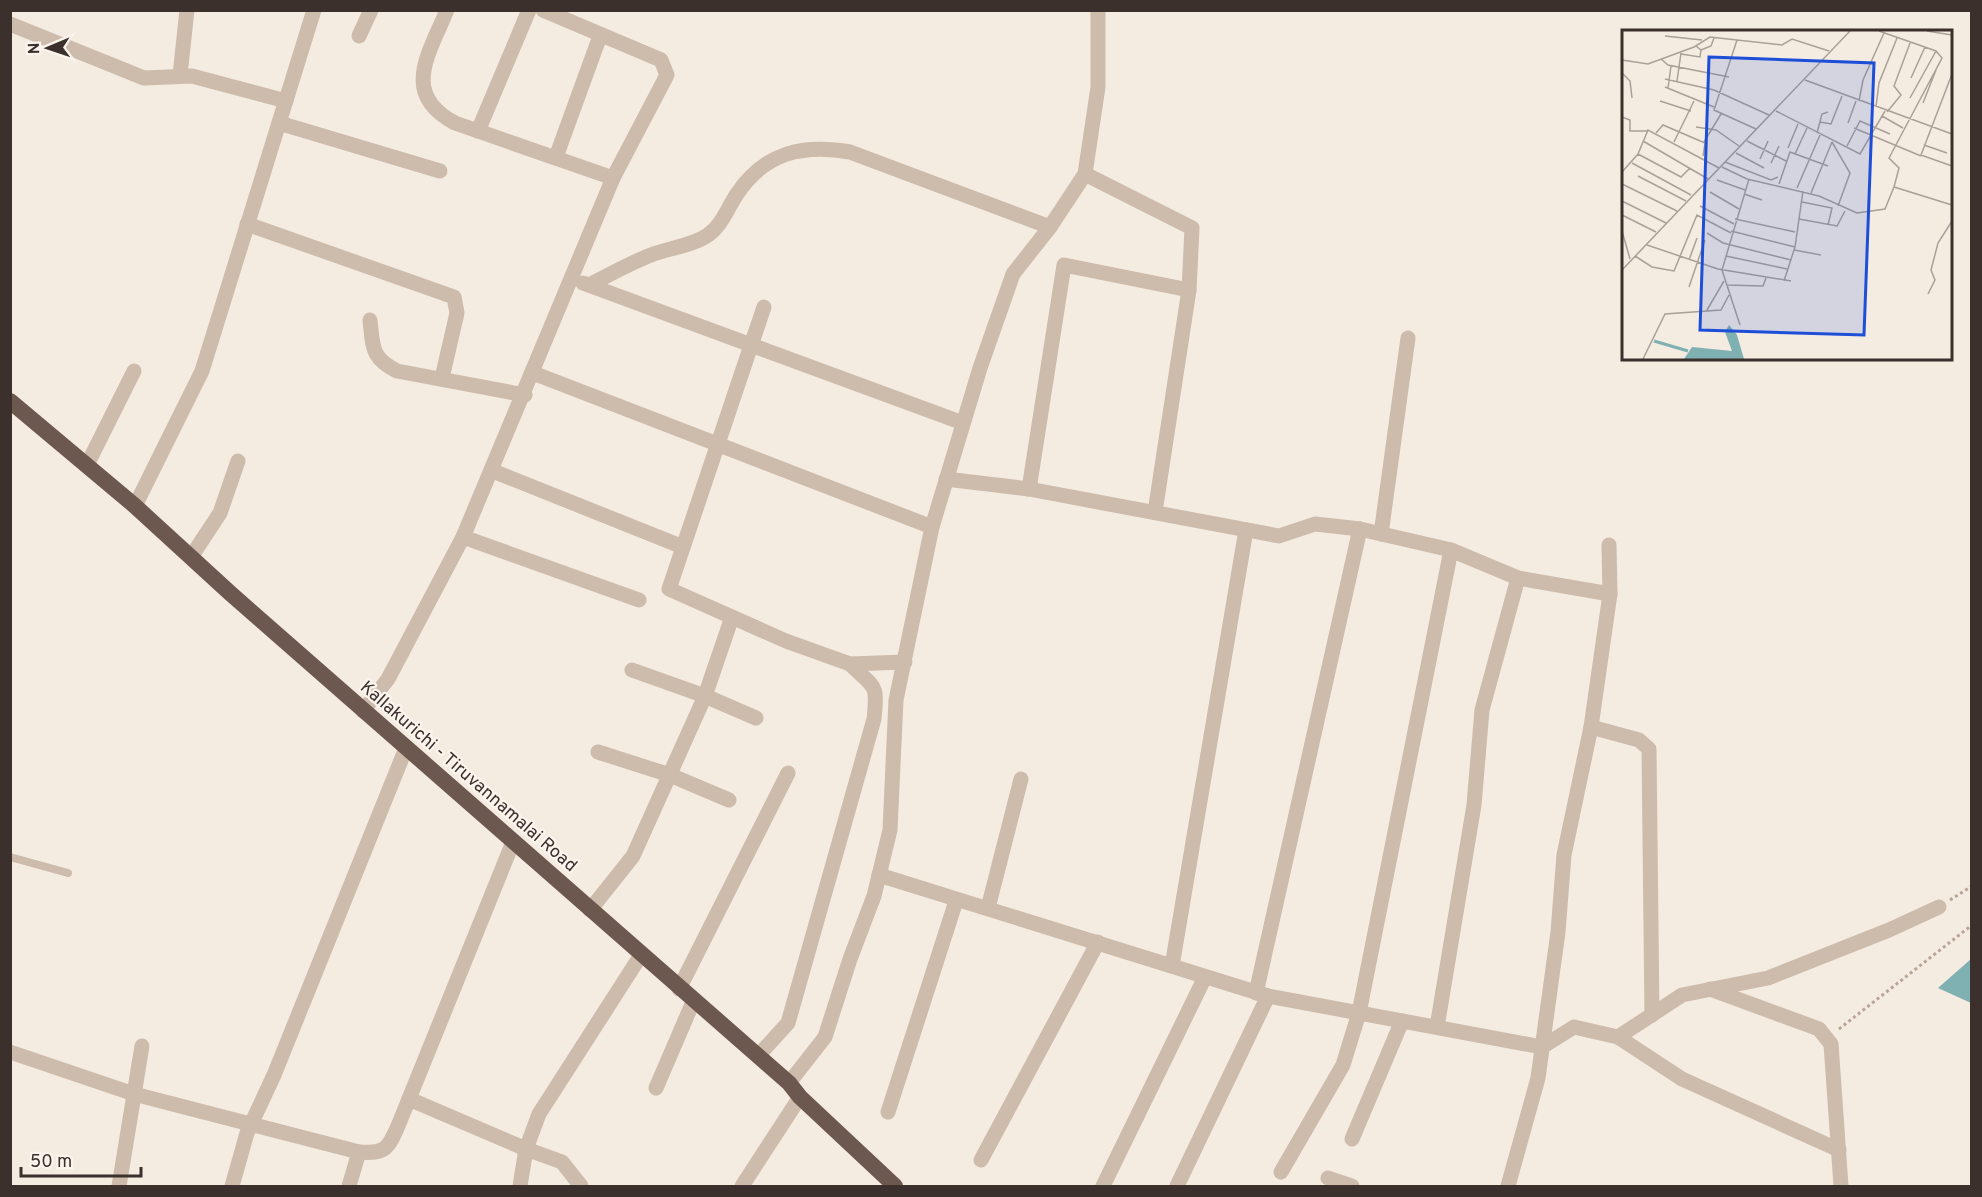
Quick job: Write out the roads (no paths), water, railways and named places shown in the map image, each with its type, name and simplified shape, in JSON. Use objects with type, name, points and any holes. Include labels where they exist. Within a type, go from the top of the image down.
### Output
[{"type":"highway","name":"Kallakurichi - Tiruvannamalai Road","points":[[10,401],[135,506],[363,711],[693,1002],[789,1083],[800,1097],[886,1183]]},
{"type":"street","points":[[180,75],[187,10]]},
{"type":"street","points":[[135,506],[202,370],[314,10]]},
{"type":"street","points":[[359,36],[371,10]]},
{"type":"street","points":[[447,10],[425,63],[423,89],[428,102],[440,115],[478,131],[613,178]]},
{"type":"street","points":[[478,131],[529,10]]},
{"type":"street","points":[[363,711],[388,679],[463,537],[525,395],[613,178],[667,75],[661,60],[543,10]]},
{"type":"street","points":[[789,1083],[825,1037],[879,875],[890,830],[896,700],[906,662],[932,528],[963,423],[1014,274],[1050,227],[1084,174],[1098,87],[1098,10]]},
{"type":"street","points":[[10,24],[80,51],[127,73],[153,79],[180,75],[286,101]]},
{"type":"street","points":[[556,157],[600,36]]},
{"type":"street","points":[[279,123],[440,171]]},
{"type":"street","points":[[589,285],[650,255],[706,237],[717,227],[748,179],[762,167],[787,153],[803,149],[826,148],[850,152],[1050,227]]},
{"type":"street","points":[[1084,174],[1192,228],[1189,290],[1155,512]]},
{"type":"street","points":[[248,224],[454,297],[458,307],[456,321],[442,378]]},
{"type":"street","points":[[1029,489],[1064,265],[1189,290]]},
{"type":"street","points":[[571,279],[963,423]]},
{"type":"street","points":[[758,1056],[788,1023],[874,719],[877,693],[871,682],[850,664],[786,641],[669,589],[764,307]]},
{"type":"street","points":[[370,320],[376,358],[385,365],[398,371],[525,395]]},
{"type":"street","points":[[1381,534],[1408,338]]},
{"type":"street","points":[[87,465],[134,371]]},
{"type":"street","points":[[533,373],[932,528]]},
{"type":"street","points":[[191,557],[220,513],[238,461]]},
{"type":"street","points":[[493,471],[683,547]]},
{"type":"street","points":[[946,480],[1029,489],[1279,536],[1315,524],[1360,529],[1451,550],[1518,578],[1610,594]]},
{"type":"street","points":[[1177,1186],[1262,995],[1360,529]]},
{"type":"street","points":[[1172,966],[1246,530]]},
{"type":"street","points":[[463,537],[639,600]]},
{"type":"street","points":[[1508,1186],[1538,1078],[1558,932],[1564,855],[1591,727],[1610,594],[1609,545]]},
{"type":"street","points":[[1281,1172],[1343,1065],[1359,1013],[1451,550]]},
{"type":"street","points":[[1437,1027],[1474,805],[1482,710],[1518,578]]},
{"type":"street","points":[[590,910],[633,856],[705,696],[732,617]]},
{"type":"street","points":[[850,664],[906,662]]},
{"type":"street","points":[[632,670],[705,696],[756,718]]},
{"type":"street","points":[[1591,727],[1639,740],[1649,749],[1652,1015]]},
{"type":"street","points":[[232,1186],[238,1156],[250,1124],[278,1064],[406,748]]},
{"type":"street","points":[[598,752],[669,775],[729,800]]},
{"type":"street","points":[[679,989],[788,773]]},
{"type":"street","points":[[988,908],[1021,779]]},
{"type":"street","points":[[10,1052],[134,1094],[359,1152],[381,1151],[390,1145],[513,842]]},
{"type":"street","points":[[879,875],[1262,995],[1542,1047],[1574,1028],[1618,1037],[1682,1079],[1839,1150]]},
{"type":"street","points":[[888,1112],[956,901]]},
{"type":"street","points":[[1618,1037],[1682,996],[1768,978],[1889,930],[1939,907]]},
{"type":"street","points":[[981,1160],[1098,942]]},
{"type":"street","points":[[520,1186],[525,1149],[539,1114],[641,955]]},
{"type":"street","points":[[1103,1186],[1205,977]]},
{"type":"street","points":[[1710,989],[1819,1029],[1831,1044],[1841,1186]]},
{"type":"street","points":[[656,1088],[693,1002]]},
{"type":"street","points":[[1352,1139],[1402,1021]]},
{"type":"street","points":[[119,1186],[142,1046]]},
{"type":"street","points":[[742,1186],[800,1097]]},
{"type":"street","points":[[409,1099],[525,1149],[562,1162],[581,1186]]},
{"type":"street","points":[[349,1186],[359,1152]]},
{"type":"street","points":[[1328,1178],[1352,1186]]},
{"type":"lane","points":[[10,857],[68,873]]},
{"type":"water","points":[[1971,959],[1971,1003],[1938,988]]}]
